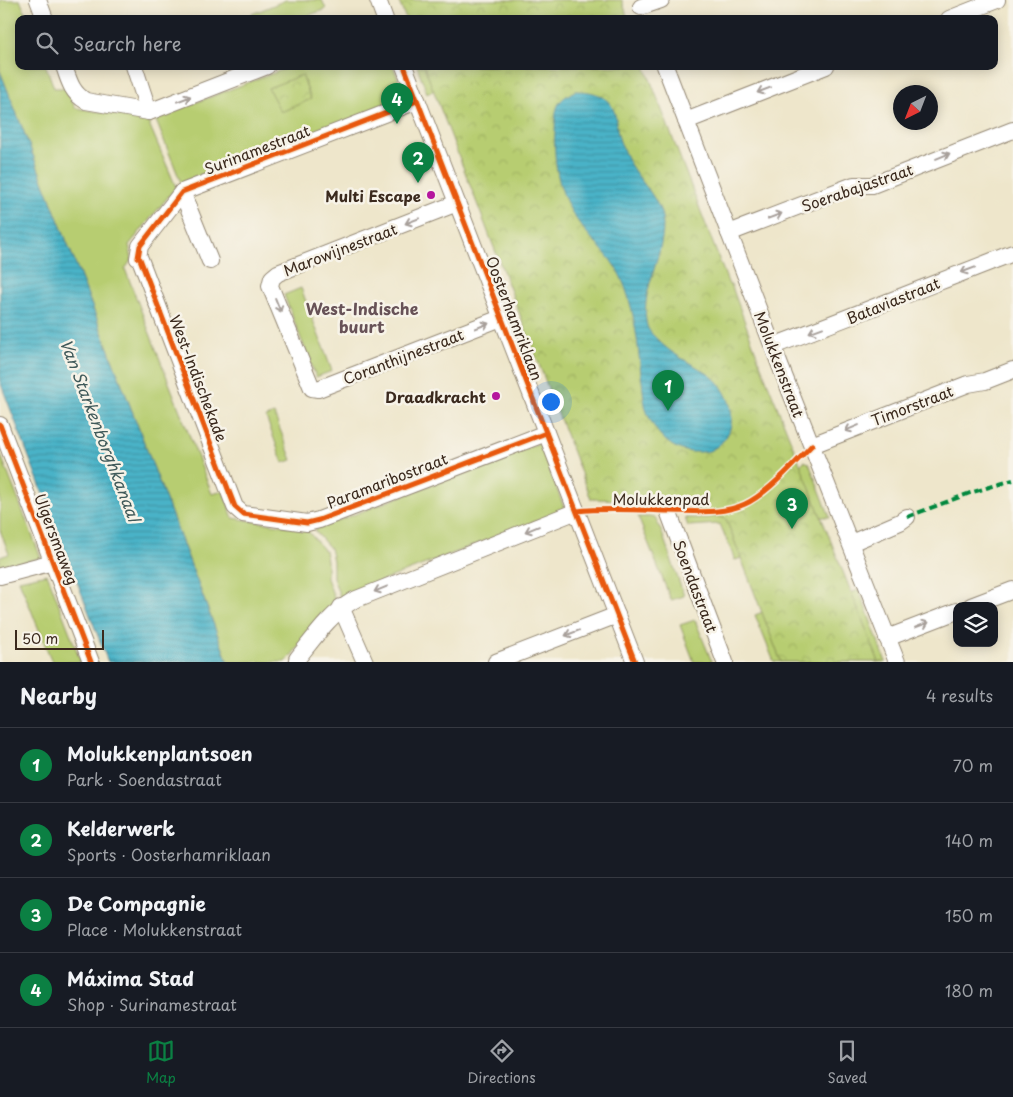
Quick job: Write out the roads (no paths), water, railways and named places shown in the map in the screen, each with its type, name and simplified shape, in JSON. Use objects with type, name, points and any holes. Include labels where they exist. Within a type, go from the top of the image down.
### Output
[{"type":"street","points":[[38,0],[44,15]]},
{"type":"street","points":[[378,0],[384,15]]},
{"type":"street","points":[[642,9],[661,0]]},
{"type":"street","points":[[959,15],[997,0]]},
{"type":"street","points":[[65,70],[73,91],[78,97],[86,101],[149,112],[257,70]]},
{"type":"street","points":[[135,70],[149,112]]},
{"type":"street","name":"Oosterhamriklaan","points":[[405,70],[635,662]]},
{"type":"street","name":"Molukkenstraat","points":[[666,70],[897,662]]},
{"type":"street","points":[[686,121],[816,70]]},
{"type":"street","name":"Surinamestraat","points":[[182,192],[417,101]]},
{"type":"street","name":"Soerabajastraat","points":[[729,233],[854,185],[872,184],[1013,130]]},
{"type":"street","points":[[182,192],[210,261]]},
{"type":"street","name":"West-Indischekade","points":[[182,192],[140,246],[138,258],[140,259],[235,507]]},
{"type":"street","name":"Marowijnestraat","points":[[308,382],[270,286],[272,278],[278,273],[457,203]]},
{"type":"street","name":"Bataviastraat","points":[[773,346],[889,303],[908,293],[1013,253]]},
{"type":"street","name":"Coranthijnestraat","points":[[308,382],[312,388],[318,389],[501,318]]},
{"type":"street","name":"Timorstraat","points":[[812,446],[968,384],[985,381],[1013,370]]},
{"type":"street","name":"Ulgersmaweg","points":[[0,425],[91,662]]},
{"type":"street","name":"Paramaribostraat","points":[[235,507],[243,514],[307,523],[320,520],[546,433]]},
{"type":"street","name":"Soendastraat","points":[[668,510],[725,662]]},
{"type":"street","points":[[297,661],[341,607],[354,600],[577,511]]},
{"type":"street","points":[[851,543],[907,518]]},
{"type":"street","points":[[0,576],[53,562]]},
{"type":"street","points":[[982,602],[1013,590]]},
{"type":"street","points":[[341,607],[365,662]]},
{"type":"street","points":[[888,638],[953,613]]},
{"type":"street","points":[[496,662],[617,615]]},
{"type":"water","name":"Van Starkenborghkanaal","points":[[0,71],[228,662],[108,662],[0,382]]},
{"type":"water","points":[[575,91],[595,94],[604,98],[611,105],[618,135],[630,165],[659,207],[663,226],[662,238],[646,301],[645,314],[647,326],[652,334],[669,350],[718,382],[727,396],[731,412],[730,429],[722,442],[709,451],[696,452],[679,449],[664,439],[653,425],[645,405],[636,330],[625,287],[611,260],[572,213],[562,191],[555,156],[556,111],[560,102]]},
{"type":"place","name":"Máxima Stad","points":[[397,124]]},
{"type":"place","name":"Kelderwerk","points":[[418,183]]},
{"type":"place","name":"Multi Escape","points":[[431,195]]},
{"type":"place","name":"Draadkracht","points":[[496,396]]},
{"type":"place","name":"Molukkenplantsoen","points":[[668,411]]},
{"type":"place","name":"De Compagnie","points":[[792,529]]},
{"type":"district","name":"West-Indische buurt","points":[[362,317]]}]
